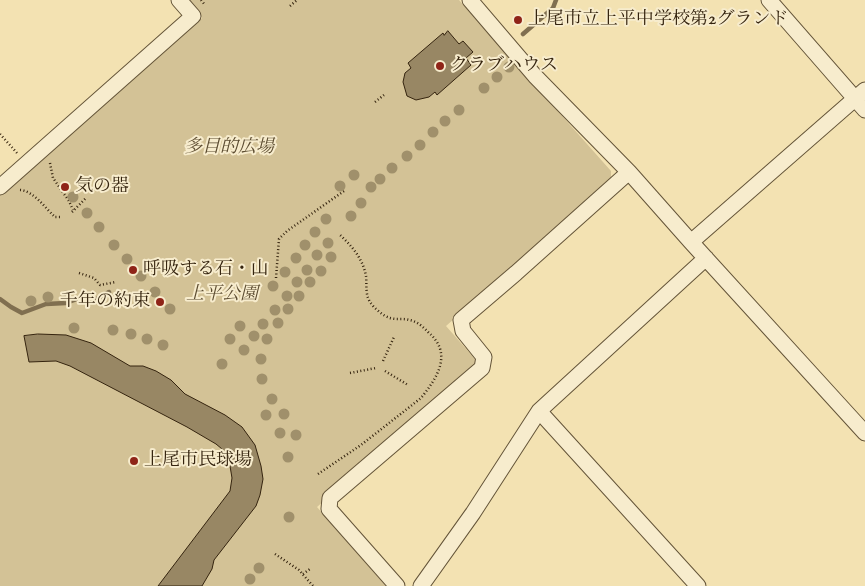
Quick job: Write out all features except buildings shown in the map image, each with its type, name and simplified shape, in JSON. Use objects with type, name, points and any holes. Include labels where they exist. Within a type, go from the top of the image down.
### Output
[{"type":"street","points":[[0,187],[193,16],[179,0]]},
{"type":"street","points":[[470,0],[535,76],[629,172],[865,433]]},
{"type":"street","points":[[691,242],[862,100],[769,0]]},
{"type":"street","points":[[397,586],[329,509],[330,498],[482,368],[484,357],[463,331],[461,320],[629,172]]},
{"type":"street","points":[[421,586],[473,513],[539,411],[706,258]]},
{"type":"street","points":[[539,411],[698,586]]},
{"type":"path","points":[[201,0],[206,5]]},
{"type":"path","points":[[290,6],[297,0]]},
{"type":"path","points":[[375,102],[384,94]]},
{"type":"path","points":[[0,134],[26,164]]},
{"type":"path","points":[[52,157],[50,164],[53,178],[69,201],[72,211],[86,198]]},
{"type":"path","points":[[17,189],[31,194],[55,217],[60,217]]},
{"type":"path","points":[[276,278],[279,239],[287,231],[344,192]]},
{"type":"path","points":[[318,474],[361,445],[421,398],[430,388],[442,359],[440,347],[435,337],[420,325],[410,320],[390,318],[376,309],[369,300],[366,277],[361,261],[340,235]]},
{"type":"path","points":[[79,273],[94,278],[100,286],[116,282]]},
{"type":"path","points":[[384,362],[394,338]]},
{"type":"path","points":[[350,373],[376,368]]},
{"type":"path","points":[[385,370],[408,385]]},
{"type":"path","points":[[275,554],[299,570],[312,586]]},
{"type":"path","points":[[303,574],[310,569]]},
{"type":"green space","name":"上平公園","points":[[189,0],[459,0],[611,171],[611,180],[446,326],[475,359],[476,364],[317,507],[386,586],[0,586],[0,194],[202,18],[199,11]]},
{"type":"waterway","points":[[523,34],[553,8],[556,0]]},
{"type":"waterway","points":[[0,299],[22,313],[46,304],[66,303],[77,299],[95,300],[109,292]]},
{"type":"place","name":"上尾市立上平中学校第2グランド","points":[[518,20]]},
{"type":"place","name":"クラブハウス","points":[[440,66]]},
{"type":"place","name":"気の器","points":[[65,187]]},
{"type":"place","name":"呼吸する石・山","points":[[133,270]]},
{"type":"place","name":"千年の約束","points":[[160,302]]},
{"type":"place","name":"上尾市民球場","points":[[134,461]]},
{"type":"park label","name":"多目的広場","points":[[229,148]]}]
